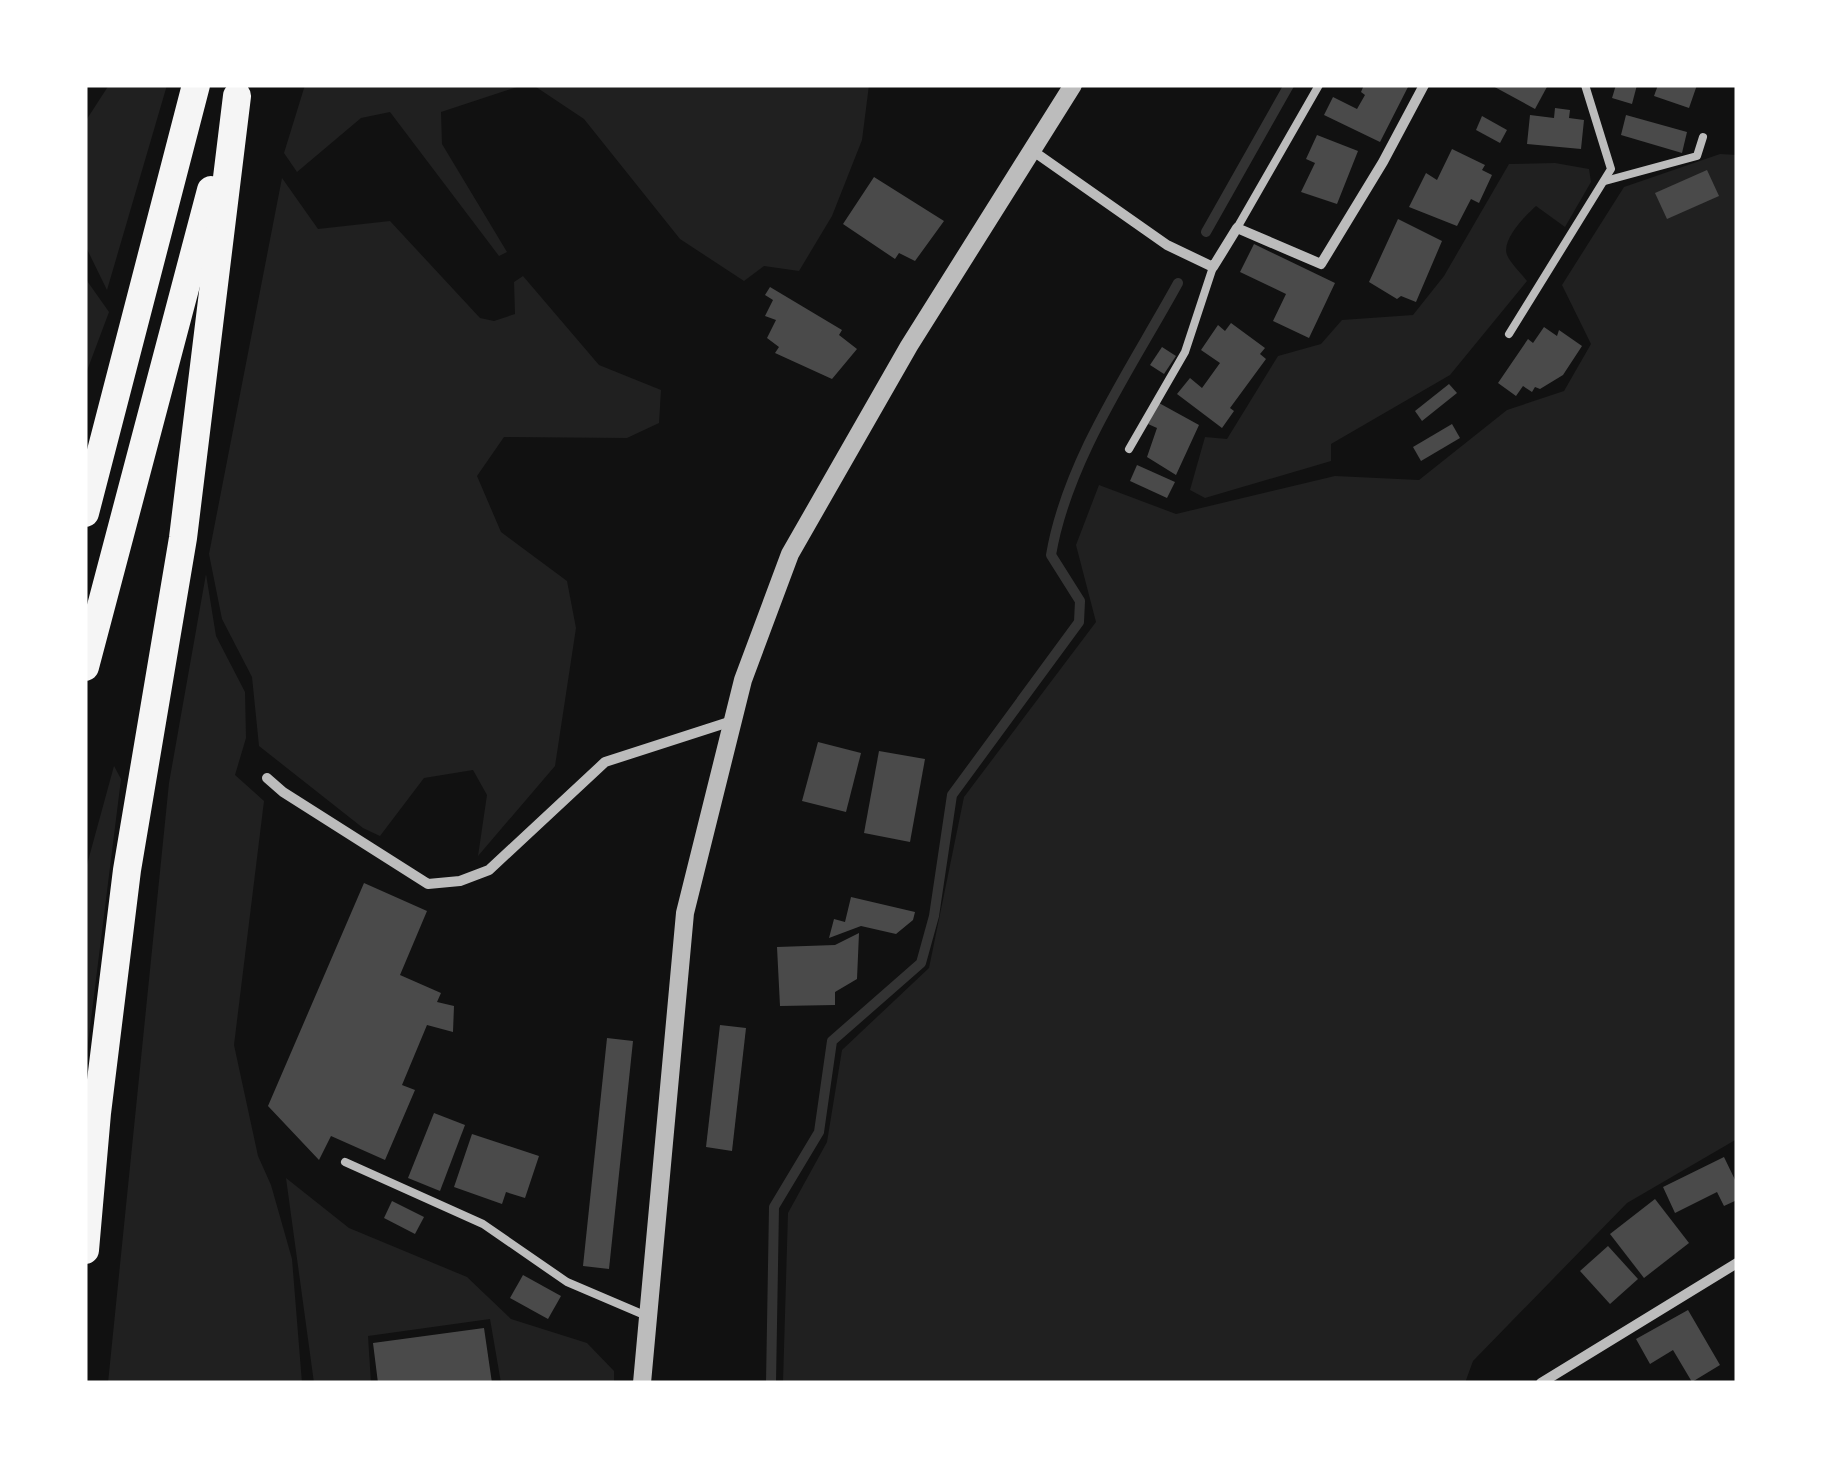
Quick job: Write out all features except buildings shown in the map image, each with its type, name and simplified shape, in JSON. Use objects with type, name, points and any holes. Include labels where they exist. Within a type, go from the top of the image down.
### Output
[{"type":"highway","points":[[85,513],[196,85]]},
{"type":"highway","points":[[85,668],[238,90]]},
{"type":"highway","points":[[85,1250],[97,1113],[127,870],[183,538],[238,90]]},
{"type":"highway","points":[[85,462],[118,387]]},
{"type":"street","points":[[642,1383],[685,913],[743,680],[790,554],[909,346],[1073,85]]},
{"type":"street","points":[[1033,151],[1168,245],[1213,268],[1237,228],[1321,264],[1424,85]]},
{"type":"street","points":[[267,778],[428,884],[460,881],[488,870],[605,762],[733,720]]},
{"type":"street","points":[[1541,1383],[1737,1263]]},
{"type":"lane","points":[[1237,228],[1319,85]]},
{"type":"lane","points":[[1509,334],[1611,169],[1585,85]]},
{"type":"lane","points":[[1604,181],[1697,156],[1703,137]]},
{"type":"lane","points":[[1129,449],[1184,352],[1213,268]]},
{"type":"lane","points":[[345,1162],[483,1224],[567,1282],[648,1317]]},
{"type":"shaded area","points":[[109,85],[167,85],[107,290],[85,245],[85,122]]},
{"type":"shaded area","points":[[305,85],[523,85],[441,112],[442,144],[507,252],[499,256],[390,112],[361,118],[297,172],[284,153]]},
{"type":"shaded area","points":[[533,85],[869,85],[862,140],[832,216],[799,271],[764,266],[744,281],[680,239],[584,119]]},
{"type":"shaded area","points":[[1720,154],[1737,155],[1737,1139],[1627,1203],[1473,1361],[1465,1383],[783,1383],[788,1213],[827,1142],[842,1050],[929,968],[964,797],[1096,622],[1076,545],[1099,485],[1176,514],[1335,476],[1419,480],[1507,410],[1564,391],[1591,344],[1562,285],[1624,187]]},
{"type":"shaded area","points":[[1555,163],[1589,169],[1591,182],[1565,227],[1536,206],[1515,228],[1507,255],[1527,281],[1450,375],[1331,444],[1331,461],[1205,498],[1190,490],[1205,437],[1227,439],[1278,356],[1321,344],[1342,320],[1413,315],[1444,276],[1509,164]]},
{"type":"shaded area","points":[[282,178],[318,229],[390,221],[480,318],[494,321],[515,314],[514,282],[523,276],[599,365],[661,390],[659,423],[627,438],[504,437],[477,476],[501,532],[567,581],[576,628],[555,766],[478,856],[487,795],[473,770],[424,778],[380,836],[363,828],[259,746],[252,677],[222,619],[209,554]]},
{"type":"shaded area","points":[[85,278],[109,312],[85,376]]},
{"type":"shaded area","points":[[206,574],[216,636],[245,692],[246,738],[235,775],[264,801],[234,1045],[258,1156],[271,1185],[292,1259],[302,1383],[108,1383],[169,783]]},
{"type":"shaded area","points":[[114,766],[121,779],[85,1067],[85,872]]},
{"type":"shaded area","points":[[286,1178],[349,1228],[467,1277],[511,1319],[587,1343],[614,1371],[614,1383],[501,1383],[490,1319],[368,1336],[371,1383],[314,1383]]},
{"type":"waterway","points":[[1206,232],[1289,85]]},
{"type":"waterway","points":[[771,1383],[774,1207],[819,1132],[832,1041],[921,963],[934,916],[952,795],[1079,622],[1080,601],[1051,555],[1059,519],[1103,415],[1178,283]]}]
